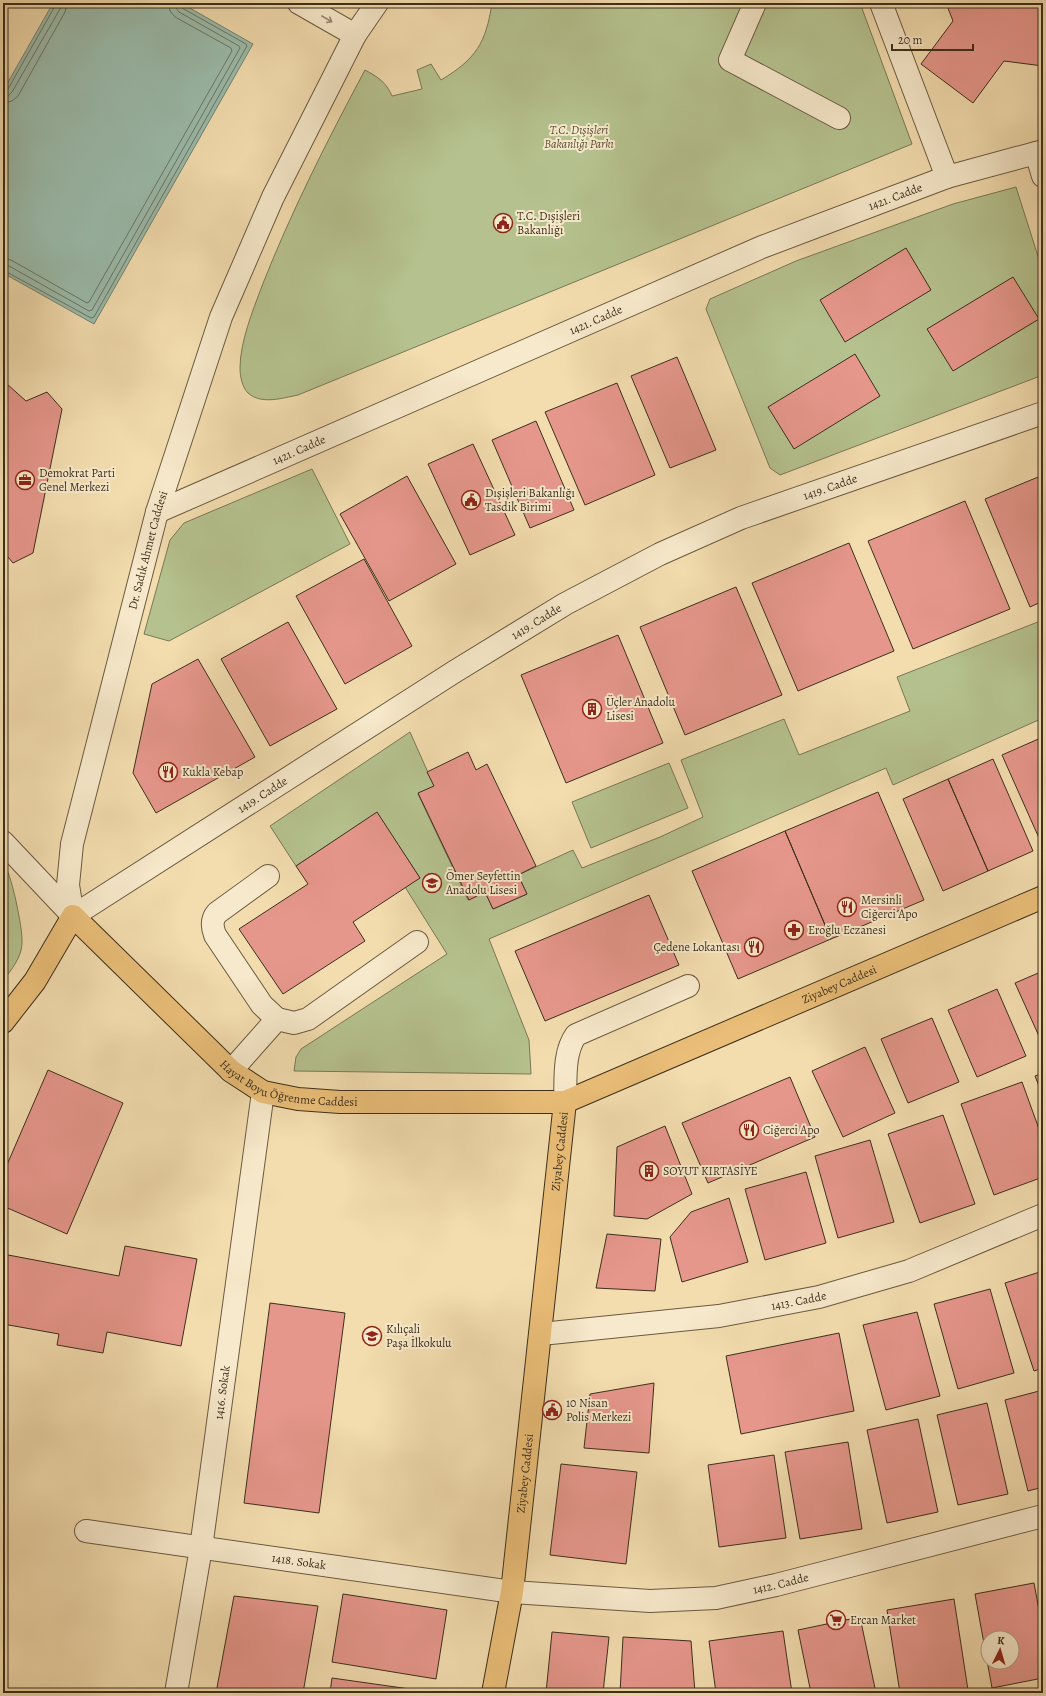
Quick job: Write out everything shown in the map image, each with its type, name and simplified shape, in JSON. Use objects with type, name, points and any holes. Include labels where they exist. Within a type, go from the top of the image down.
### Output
[{"type":"main road","name":"Ziyabey Caddesi","points":[[493,1693],[512,1592],[565,1102],[1043,897]]},
{"type":"main road","points":[[3,1022],[35,981],[73,916]]},
{"type":"main road","name":"Hayat Boyu Öğrenme Caddesi","points":[[73,916],[231,1071],[263,1092],[298,1099],[340,1102],[565,1102]]},
{"type":"street","points":[[299,3],[355,36]]},
{"type":"street","name":"Dr. Sadık Ahmet Caddesi","points":[[73,916],[68,885],[72,844],[157,512],[221,317],[273,197],[355,36],[377,3]]},
{"type":"street","points":[[755,3],[730,60],[839,118]]},
{"type":"street","points":[[882,3],[946,177]]},
{"type":"street","points":[[1039,152],[1043,176]]},
{"type":"street","name":"1421. Cadde","points":[[157,512],[762,247],[946,177],[1039,152]]},
{"type":"street","name":"1419. Cadde","points":[[73,916],[454,672],[565,604],[653,558],[741,518],[1043,413]]},
{"type":"street","points":[[3,842],[73,916]]},
{"type":"street","points":[[268,876],[217,913],[212,925],[215,935],[262,1006],[277,1019],[294,1023],[308,1020],[417,942]]},
{"type":"street","points":[[565,1102],[568,1053],[571,1043],[576,1035],[688,986]]},
{"type":"street","points":[[231,1071],[277,1019]]},
{"type":"street","name":"1416. Sokak","points":[[176,1693],[201,1548],[263,1092]]},
{"type":"street","name":"1413. Cadde","points":[[541,1334],[719,1316],[818,1297],[909,1271],[1043,1215]]},
{"type":"street","name":"1412. Cadde","points":[[512,1592],[650,1601],[716,1598],[776,1585],[1043,1516]]},
{"type":"street","name":"1418. Sokak","points":[[86,1531],[512,1592]]},
{"type":"green space","name":"T.C. Dışişleri Bakanlığı Parkı","points":[[492,3],[860,3],[912,144],[298,395],[272,400],[253,397],[244,388],[240,368],[242,348],[251,316],[273,258],[297,204],[323,150],[365,70],[381,80],[392,96],[422,89],[417,70],[431,64],[441,80],[463,65],[477,49],[490,17]]},
{"type":"green space","points":[[1016,187],[1043,272],[1043,375],[780,475],[770,468],[706,309],[710,299],[796,261],[953,204]]},
{"type":"green space","points":[[312,469],[350,544],[169,641],[144,634],[170,540],[184,523]]},
{"type":"green space","points":[[1043,620],[1043,718],[893,785],[886,768],[489,939],[529,1040],[531,1074],[294,1071],[296,1057],[301,1049],[447,954],[405,887],[420,878],[377,813],[296,866],[270,826],[410,732],[434,786],[418,794],[468,900],[485,892],[493,909],[527,894],[518,875],[573,850],[582,868],[660,837],[703,817],[681,760],[784,719],[799,755],[910,711],[897,677]]},
{"type":"green space","points":[[669,763],[688,808],[591,848],[572,802]]},
{"type":"green space","points":[[3,862],[9,876],[16,901],[21,926],[22,948],[13,968],[3,981]]},
{"type":"water","points":[[53,3],[181,3],[253,44],[94,324],[3,273],[3,91]]},
{"type":"building","points":[[946,3],[1043,4],[1043,66],[1004,61],[973,103],[921,64],[953,21]]},
{"type":"building","points":[[906,248],[931,290],[845,342],[820,300]]},
{"type":"building","points":[[1013,277],[1039,319],[953,371],[927,329]]},
{"type":"building","points":[[855,354],[880,396],[794,449],[768,407]]},
{"type":"building","points":[[677,357],[716,450],[670,468],[631,376]]},
{"type":"building","points":[[617,383],[655,475],[585,505],[545,412]]},
{"type":"building","name":"Demokrat Parti Genel Merkezi","points":[[7,384],[26,401],[47,392],[62,409],[33,553],[13,563],[3,551],[3,386]]},
{"type":"building","points":[[536,421],[574,510],[530,528],[492,440]]},
{"type":"building","name":"Dışişleri Bakanlığı Tasdik Birimi","points":[[473,444],[515,535],[470,555],[428,464]]},
{"type":"building","points":[[1043,475],[1043,601],[1030,607],[985,499]]},
{"type":"building","points":[[407,476],[456,564],[389,601],[340,514]]},
{"type":"building","points":[[965,501],[1010,609],[913,649],[868,541]]},
{"type":"building","points":[[849,543],[894,651],[798,691],[752,583]]},
{"type":"building","points":[[364,559],[412,646],[345,684],[296,596]]},
{"type":"building","points":[[736,587],[782,695],[685,735],[640,627]]},
{"type":"building","points":[[288,622],[337,709],[270,746],[221,659]]},
{"type":"building","name":"Üçler Anadolu Lisesi","points":[[618,635],[663,743],[566,783],[521,675]]},
{"type":"building","points":[[198,659],[255,757],[156,813],[133,773],[152,684]]},
{"type":"building","points":[[1043,737],[1043,847],[1002,755]]},
{"type":"building","points":[[468,752],[476,770],[487,764],[536,866],[518,875],[527,894],[493,909],[485,892],[469,900],[418,793],[434,786],[427,772]]},
{"type":"building","points":[[993,759],[1033,851],[988,871],[948,779]]},
{"type":"building","points":[[948,779],[988,871],[943,891],[903,799]]},
{"type":"building","points":[[878,792],[924,900],[831,939],[785,831]]},
{"type":"building","points":[[377,812],[420,878],[353,922],[365,941],[283,994],[239,929],[308,884],[296,866]]},
{"type":"building","points":[[785,831],[831,939],[738,979],[692,871]]},
{"type":"building","points":[[649,895],[679,965],[545,1021],[515,951]]},
{"type":"building","points":[[1043,971],[1043,1045],[1015,983]]},
{"type":"building","points":[[997,989],[1026,1056],[977,1077],[948,1010]]},
{"type":"building","points":[[932,1018],[959,1082],[908,1103],[881,1039]]},
{"type":"building","points":[[865,1047],[895,1113],[843,1137],[812,1071]]},
{"type":"building","points":[[48,1070],[123,1103],[67,1234],[3,1206],[3,1174]]},
{"type":"building","points":[[1043,1073],[1043,1096],[1035,1076]]},
{"type":"building","name":"Ciğerci Apo","points":[[790,1077],[815,1137],[708,1183],[682,1123]]},
{"type":"building","points":[[1022,1082],[1043,1140],[1043,1177],[994,1195],[961,1104]]},
{"type":"building","points":[[943,1115],[975,1204],[920,1223],[888,1134]]},
{"type":"building","name":"SOYUT KIRTASİYE","points":[[665,1126],[692,1194],[647,1219],[614,1216],[617,1147]]},
{"type":"building","points":[[870,1140],[894,1222],[838,1238],[815,1156]]},
{"type":"building","points":[[806,1172],[826,1243],[765,1260],[745,1189]]},
{"type":"building","points":[[729,1198],[748,1262],[682,1282],[670,1237],[691,1212]]},
{"type":"building","points":[[607,1234],[661,1239],[655,1291],[596,1288]]},
{"type":"building","points":[[125,1246],[197,1259],[181,1346],[107,1332],[103,1353],[57,1345],[59,1334],[3,1324],[3,1254],[119,1276]]},
{"type":"building","points":[[1043,1271],[1043,1368],[1034,1371],[1005,1283]]},
{"type":"building","points":[[990,1289],[1014,1373],[958,1389],[934,1304]]},
{"type":"building","points":[[270,1303],[345,1313],[319,1513],[244,1503]]},
{"type":"building","points":[[917,1312],[940,1396],[886,1410],[863,1325]]},
{"type":"building","points":[[839,1333],[854,1411],[741,1434],[726,1356]]},
{"type":"building","points":[[654,1383],[649,1453],[584,1448],[590,1394]]},
{"type":"building","points":[[1043,1390],[1043,1487],[1028,1491],[1005,1400]]},
{"type":"building","points":[[987,1403],[1008,1494],[958,1505],[937,1415]]},
{"type":"building","points":[[918,1419],[938,1512],[887,1523],[867,1430]]},
{"type":"building","points":[[848,1442],[862,1529],[800,1539],[785,1452]]},
{"type":"building","points":[[774,1455],[786,1538],[719,1547],[708,1465]]},
{"type":"building","points":[[561,1464],[637,1472],[626,1564],[550,1555]]},
{"type":"building","points":[[1034,1583],[1043,1632],[1043,1678],[992,1688],[989,1670],[1020,1670],[1020,1630],[982,1630],[975,1594]]},
{"type":"building","points":[[343,1594],[447,1610],[436,1679],[332,1662]]},
{"type":"building","points":[[234,1596],[318,1606],[303,1693],[216,1693]]},
{"type":"building","points":[[954,1599],[968,1690],[951,1693],[900,1693],[887,1610]]},
{"type":"building","points":[[860,1617],[876,1693],[811,1693],[798,1630]]},
{"type":"building","points":[[783,1631],[792,1693],[716,1693],[709,1641]]},
{"type":"building","points":[[552,1632],[609,1637],[603,1693],[546,1693]]},
{"type":"building","points":[[623,1637],[691,1641],[695,1693],[620,1693]]},
{"type":"building","points":[[332,1678],[431,1692],[431,1693],[330,1693]]},
{"type":"place","name":"T.C. Dışişleri Bakanlığı","points":[[503,223]]},
{"type":"place","name":"Demokrat Parti Genel Merkezi","points":[[25,480]]},
{"type":"place","name":"Dışişleri Bakanlığı Tasdik Birimi","points":[[471,500]]},
{"type":"place","name":"Üçler Anadolu Lisesi","points":[[592,709]]},
{"type":"place","name":"Kukla Kebap","points":[[168,772]]},
{"type":"place","name":"Ömer Seyfettin Anadolu Lisesi","points":[[432,883]]},
{"type":"place","name":"Mersinli Ciğerci Apo","points":[[847,907]]},
{"type":"place","name":"Eroğlu Eczanesi","points":[[794,930]]},
{"type":"place","name":"Çedene Lokantası","points":[[754,947]]},
{"type":"place","name":"Ciğerci Apo","points":[[749,1130]]},
{"type":"place","name":"SOYUT KIRTASİYE","points":[[649,1171]]},
{"type":"place","name":"Kılıçali Paşa İlkokulu","points":[[372,1336]]},
{"type":"place","name":"10 Nisan Polis Merkezi","points":[[552,1410]]},
{"type":"place","name":"Ercan Market","points":[[836,1620]]}]
